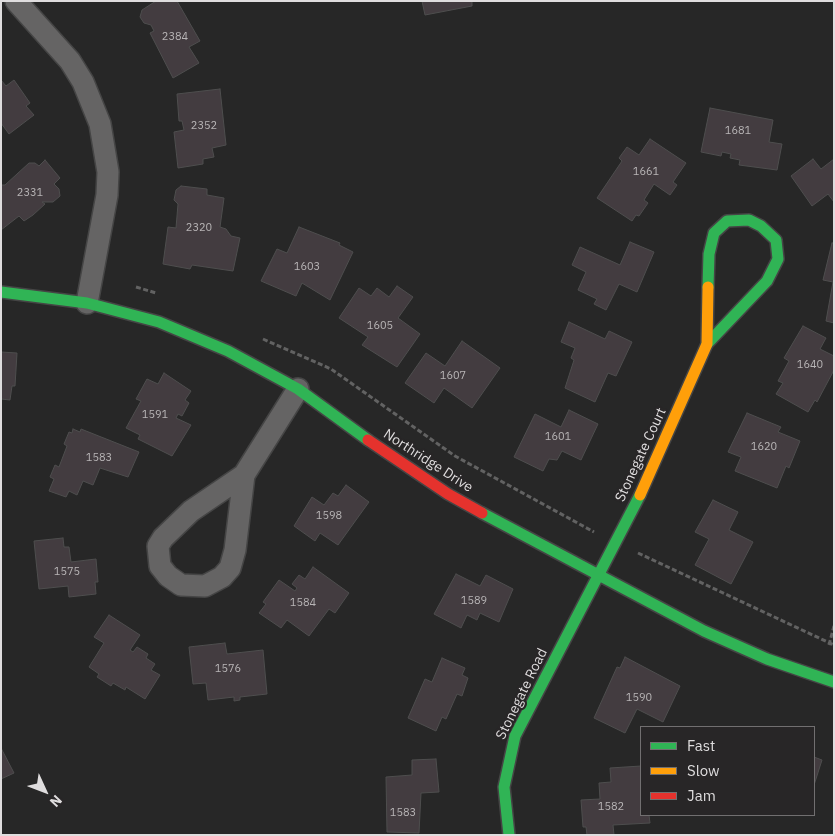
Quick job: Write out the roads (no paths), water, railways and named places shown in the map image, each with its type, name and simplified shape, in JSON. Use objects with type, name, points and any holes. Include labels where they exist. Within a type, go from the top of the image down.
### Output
[{"type":"street","points":[[16,1],[70,61],[83,82],[100,124],[108,172],[107,195],[87,303]]},
{"type":"street","name":"Stonegate Court","points":[[598,576],[652,471],[707,344],[767,281],[778,259],[776,240],[761,226],[749,220],[726,221],[719,226],[710,243],[707,284],[707,344]]},
{"type":"street","name":"Northridge Drive","points":[[1,292],[87,303],[159,322],[199,337],[267,371],[298,389],[378,447],[448,494],[598,576],[704,631],[767,659],[834,682]]},
{"type":"street","points":[[244,475],[235,550],[230,568],[222,578],[205,586],[181,585],[160,566],[158,546],[163,538],[191,511],[244,475],[298,389]]},
{"type":"street","name":"Stonegate Road","points":[[509,835],[504,787],[513,742],[598,576]]}]
